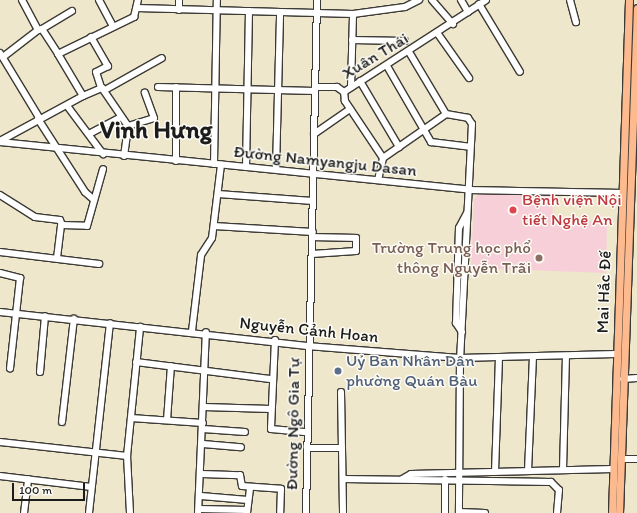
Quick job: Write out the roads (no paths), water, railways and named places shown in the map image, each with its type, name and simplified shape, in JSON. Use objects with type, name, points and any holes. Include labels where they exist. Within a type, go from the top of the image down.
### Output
[{"type":"main road","name":"Mai Hắc Đế","points":[[619,513],[621,459],[618,430],[616,354],[629,139],[629,0]]},
{"type":"main road","name":"Mai Hắc Đế","points":[[612,513],[614,469],[623,379],[621,288],[624,194],[637,43],[637,8]]},
{"type":"street","points":[[22,0],[58,54],[83,96]]},
{"type":"street","points":[[99,0],[113,26]]},
{"type":"street","points":[[58,54],[134,16],[138,0]]},
{"type":"street","points":[[179,0],[179,10]]},
{"type":"street","points":[[214,164],[217,0]]},
{"type":"street","name":"Đường Ngô Gia Tự","points":[[306,513],[307,346],[312,254],[317,0]]},
{"type":"street","points":[[402,0],[406,7]]},
{"type":"street","points":[[137,8],[353,14],[406,7],[419,0]]},
{"type":"street","points":[[432,0],[453,24]]},
{"type":"street","points":[[461,0],[468,12]]},
{"type":"street","name":"Xuân Thái","points":[[383,158],[350,109],[344,92],[438,34],[486,0]]},
{"type":"street","points":[[570,0],[576,22]]},
{"type":"street","points":[[479,4],[520,72]]},
{"type":"street","points":[[72,11],[40,29],[2,55],[39,119],[85,192],[93,198]]},
{"type":"street","points":[[246,167],[249,11]]},
{"type":"street","points":[[276,170],[280,12]]},
{"type":"street","points":[[350,87],[353,14]]},
{"type":"street","points":[[438,34],[469,78]]},
{"type":"street","points":[[91,37],[108,66],[96,72],[103,89],[128,126],[124,156]]},
{"type":"street","points":[[352,40],[405,41]]},
{"type":"street","points":[[409,52],[446,114]]},
{"type":"street","points":[[0,141],[39,119],[68,107],[83,96],[103,89],[162,58]]},
{"type":"street","points":[[387,66],[426,129],[431,142],[470,147]]},
{"type":"street","points":[[360,81],[399,147]]},
{"type":"street","points":[[158,87],[278,90],[337,87],[344,92]]},
{"type":"street","points":[[176,87],[176,161]]},
{"type":"street","points":[[128,126],[154,118],[145,93]]},
{"type":"street","points":[[68,107],[103,154]]},
{"type":"street","points":[[314,134],[350,109]]},
{"type":"street","points":[[378,180],[383,158],[446,114],[468,118],[470,147],[460,358],[459,512],[485,513]]},
{"type":"street","points":[[89,134],[121,117]]},
{"type":"street","name":"Đường Namyangju Dasan","points":[[0,141],[103,154],[314,173],[468,190],[624,194]]},
{"type":"street","points":[[192,331],[201,255],[210,242],[214,226],[221,165]]},
{"type":"street","points":[[61,225],[87,226],[93,198],[103,169]]},
{"type":"street","points":[[218,194],[313,201]]},
{"type":"street","points":[[0,195],[27,214],[60,220],[61,225],[57,258]]},
{"type":"street","points":[[462,332],[456,323],[455,250],[459,228],[467,213]]},
{"type":"street","points":[[214,226],[356,238],[356,251],[312,254]]},
{"type":"street","points":[[455,250],[465,250]]},
{"type":"street","points":[[0,252],[99,264]]},
{"type":"street","points":[[0,273],[20,278],[10,368]]},
{"type":"street","name":"Nguyễn Cảnh Hoan","points":[[0,312],[140,327],[206,332],[274,340],[307,346],[460,358],[533,358],[616,354]]},
{"type":"street","points":[[40,372],[44,316]]},
{"type":"street","points":[[62,422],[74,319]]},
{"type":"street","points":[[89,513],[110,323]]},
{"type":"street","points":[[130,513],[127,456],[140,327]]},
{"type":"street","points":[[206,332],[202,474],[199,511],[247,512],[250,487]]},
{"type":"street","points":[[274,340],[270,379],[271,430],[307,432]]},
{"type":"street","points":[[495,472],[498,357]]},
{"type":"street","points":[[563,470],[566,357]]},
{"type":"street","points":[[528,471],[533,358]]},
{"type":"street","points":[[136,362],[270,379]]},
{"type":"street","points":[[167,420],[171,366]]},
{"type":"street","points":[[623,379],[637,378]]},
{"type":"street","points":[[341,392],[343,513]]},
{"type":"street","points":[[204,407],[271,409]]},
{"type":"street","points":[[131,418],[167,420],[244,432]]},
{"type":"street","points":[[0,442],[127,456]]},
{"type":"street","points":[[203,444],[241,446]]},
{"type":"street","points":[[307,448],[342,448]]},
{"type":"street","points":[[621,459],[637,459]]},
{"type":"street","points":[[343,479],[445,479],[495,472],[614,469]]},
{"type":"street","points":[[202,474],[240,475],[241,485],[282,490],[280,513]]},
{"type":"street","points":[[402,480],[411,474],[551,482],[559,490],[557,513]]},
{"type":"street","points":[[0,476],[91,487]]},
{"type":"street","points":[[24,513],[28,479]]},
{"type":"street","points":[[445,479],[445,513]]},
{"type":"street","points":[[201,496],[248,500]]},
{"type":"street","points":[[306,513],[311,513]]},
{"type":"place","name":"Bệnh viện Nội tiết Nghệ An","points":[[513,210]]},
{"type":"place","name":"Trường Trung học phổ thông Nguyễn Trãi","points":[[539,258]]},
{"type":"place","name":"Uỷ Ban Nhân Dân phường Quán Bàu","points":[[338,371]]},
{"type":"district","name":"Vinh Hưng","points":[[156,129]]}]
